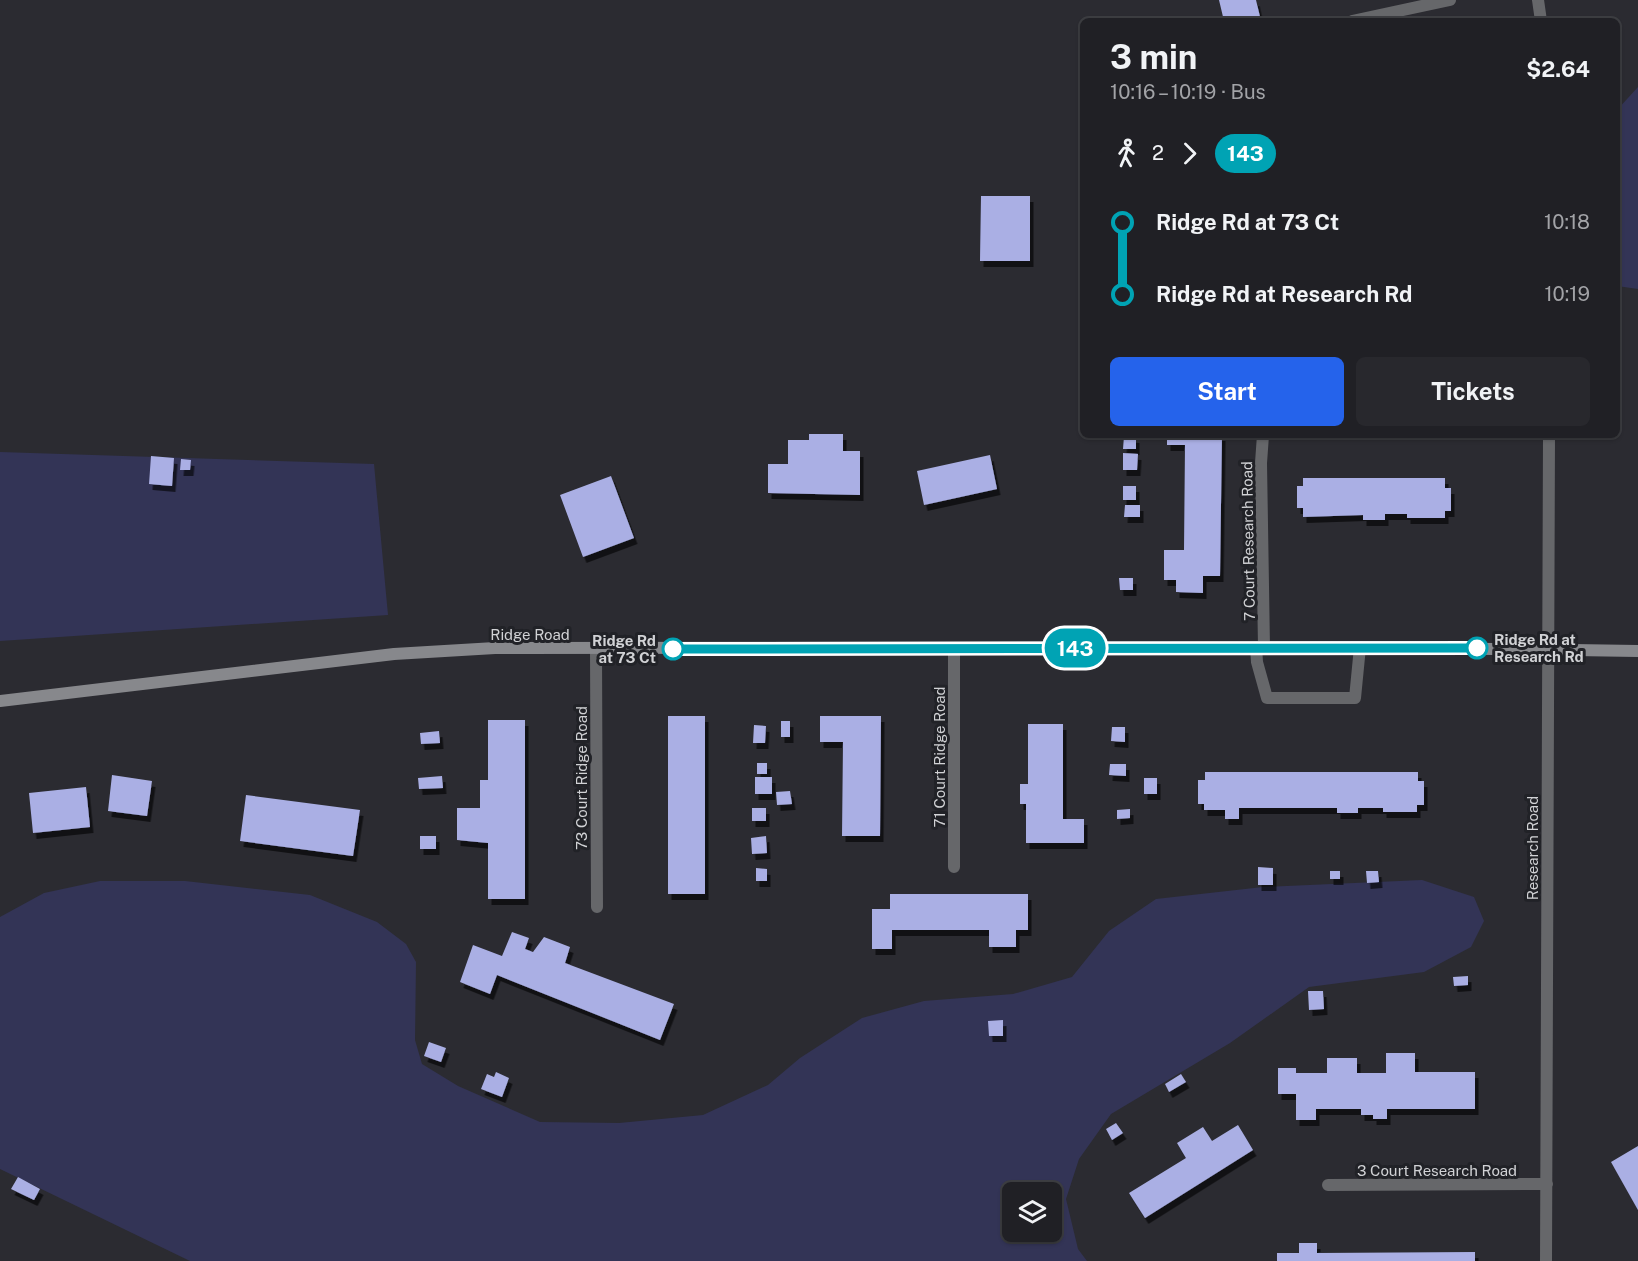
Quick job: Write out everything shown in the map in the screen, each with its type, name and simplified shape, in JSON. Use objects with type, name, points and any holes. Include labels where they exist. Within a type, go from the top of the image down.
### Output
[{"type":"street","points":[[1366,18],[1450,0]]},
{"type":"street","points":[[1538,0],[1541,18]]},
{"type":"street","name":"7 Court Research Road","points":[[1263,438],[1260,647],[1257,662],[1267,698],[1355,698],[1360,647]]},
{"type":"street","name":"Research Road","points":[[1546,1261],[1549,438]]},
{"type":"street","name":"Ridge Road","points":[[0,701],[424,652],[495,648],[1360,647],[1638,651]]},
{"type":"street","name":"71 Court Ridge Road","points":[[954,648],[954,867]]},
{"type":"street","name":"73 Court Ridge Road","points":[[596,649],[597,907]]},
{"type":"street","name":"3 Court Research Road","points":[[1328,1185],[1546,1184]]},
{"type":"shaded area","points":[[1638,87],[1638,289],[1620,286],[1620,107]]},
{"type":"shaded area","points":[[0,452],[374,464],[388,615],[0,641]]},
{"type":"shaded area","points":[[1422,880],[1474,897],[1484,921],[1471,947],[1424,972],[1309,987],[1230,1043],[1111,1114],[1079,1159],[1066,1199],[1078,1249],[1087,1261],[190,1261],[0,1169],[0,917],[44,893],[100,881],[185,881],[310,895],[377,922],[406,944],[416,962],[415,1040],[422,1064],[458,1086],[540,1122],[619,1123],[703,1115],[768,1085],[800,1058],[862,1018],[924,1001],[1013,994],[1072,977],[1109,931],[1156,899],[1263,887]]},
{"type":"building","points":[[1219,0],[1256,0],[1260,18],[1223,18]]},
{"type":"building","points":[[981,196],[1030,196],[1030,261],[980,261]]},
{"type":"building","points":[[809,434],[843,434],[843,451],[860,451],[860,495],[768,493],[768,464],[788,464],[788,440],[809,440]]},
{"type":"building","points":[[1124,438],[1136,438],[1136,449],[1123,449]]},
{"type":"building","points":[[1167,438],[1222,438],[1220,576],[1203,576],[1203,593],[1176,592],[1176,580],[1164,580],[1164,550],[1184,550],[1185,445],[1167,445]]},
{"type":"building","points":[[1123,453],[1138,454],[1137,470],[1123,470]]},
{"type":"building","points":[[990,455],[997,489],[924,505],[917,471]]},
{"type":"building","points":[[151,456],[174,458],[172,486],[149,484]]},
{"type":"building","points":[[181,459],[191,460],[190,470],[180,470]]},
{"type":"building","points":[[611,476],[634,538],[583,557],[560,495]]},
{"type":"building","points":[[1303,478],[1445,478],[1445,488],[1451,488],[1451,511],[1445,511],[1445,518],[1407,518],[1407,514],[1385,514],[1385,520],[1363,520],[1363,515],[1303,517],[1303,508],[1297,508],[1297,486],[1303,486]]},
{"type":"building","points":[[1123,486],[1136,486],[1136,500],[1123,500]]},
{"type":"building","points":[[1125,505],[1140,505],[1140,517],[1124,517]]},
{"type":"building","points":[[1119,578],[1133,578],[1133,590],[1120,590]]},
{"type":"building","points":[[668,716],[705,716],[705,894],[668,894]]},
{"type":"building","points":[[820,716],[881,716],[880,836],[842,836],[843,742],[820,742]]},
{"type":"building","points":[[488,720],[525,720],[525,899],[488,899],[488,843],[457,840],[457,808],[480,808],[480,780],[488,780]]},
{"type":"building","points":[[781,721],[790,721],[790,737],[781,737]]},
{"type":"building","points":[[1028,724],[1063,724],[1063,819],[1084,819],[1084,843],[1026,843],[1026,804],[1020,804],[1020,784],[1028,784]]},
{"type":"building","points":[[754,725],[766,726],[765,743],[753,743]]},
{"type":"building","points":[[1112,727],[1125,727],[1125,742],[1111,741]]},
{"type":"building","points":[[439,731],[440,743],[421,744],[420,733]]},
{"type":"building","points":[[757,763],[767,763],[767,774],[757,774]]},
{"type":"building","points":[[1110,764],[1126,764],[1126,776],[1109,775]]},
{"type":"building","points":[[1205,772],[1418,772],[1418,781],[1424,781],[1424,805],[1417,805],[1417,812],[1383,812],[1383,808],[1358,808],[1358,813],[1337,813],[1337,808],[1239,808],[1239,819],[1225,819],[1225,810],[1204,810],[1204,804],[1198,804],[1198,780],[1205,780]]},
{"type":"building","points":[[112,775],[152,781],[147,816],[108,811]]},
{"type":"building","points":[[442,776],[443,788],[419,789],[418,778]]},
{"type":"building","points":[[755,777],[772,777],[772,794],[755,794]]},
{"type":"building","points":[[1144,778],[1157,778],[1157,794],[1144,794]]},
{"type":"building","points":[[86,787],[90,827],[33,833],[29,793]]},
{"type":"building","points":[[790,791],[792,804],[777,805],[776,792]]},
{"type":"building","points":[[246,795],[360,810],[353,856],[240,841]]},
{"type":"building","points":[[752,808],[766,808],[766,821],[752,821]]},
{"type":"building","points":[[1130,809],[1130,818],[1117,819],[1117,810]]},
{"type":"building","points":[[420,836],[436,836],[436,849],[420,849]]},
{"type":"building","points":[[766,836],[767,853],[752,854],[751,838]]},
{"type":"building","points":[[1258,867],[1273,868],[1273,885],[1258,885]]},
{"type":"building","points":[[756,868],[767,869],[767,881],[756,881]]},
{"type":"building","points":[[1330,871],[1340,871],[1340,879],[1330,879]]},
{"type":"building","points":[[1366,871],[1378,871],[1379,882],[1367,883]]},
{"type":"building","points":[[890,894],[1028,894],[1028,930],[1016,930],[1016,947],[989,947],[989,930],[892,930],[892,949],[872,949],[872,909],[890,909]]},
{"type":"building","points":[[512,932],[529,938],[525,949],[533,952],[544,937],[570,947],[565,963],[674,1004],[660,1040],[497,975],[490,994],[460,982],[473,945],[502,956]]},
{"type":"building","points":[[1468,976],[1468,985],[1454,986],[1453,977]]},
{"type":"building","points":[[1308,991],[1323,991],[1324,1009],[1309,1010]]},
{"type":"building","points":[[1003,1020],[1003,1036],[989,1036],[988,1021]]},
{"type":"building","points":[[429,1042],[446,1048],[441,1062],[424,1056]]},
{"type":"building","points":[[1386,1053],[1415,1053],[1415,1072],[1475,1072],[1475,1109],[1387,1109],[1387,1119],[1373,1119],[1373,1115],[1361,1115],[1361,1109],[1316,1109],[1316,1120],[1296,1120],[1296,1094],[1278,1094],[1278,1068],[1296,1068],[1296,1073],[1327,1073],[1327,1058],[1357,1058],[1357,1073],[1386,1073]]},
{"type":"building","points":[[496,1072],[509,1078],[502,1097],[481,1089],[487,1074],[494,1077]]},
{"type":"building","points":[[1181,1074],[1186,1082],[1169,1092],[1165,1084]]},
{"type":"building","points":[[1116,1123],[1123,1133],[1112,1140],[1106,1129]]},
{"type":"building","points":[[1238,1125],[1253,1150],[1145,1218],[1129,1193],[1186,1158],[1177,1143],[1203,1127],[1212,1141]]},
{"type":"building","points":[[1638,1146],[1638,1210],[1611,1162]]},
{"type":"building","points":[[18,1177],[40,1189],[34,1200],[11,1189]]},
{"type":"building","points":[[1299,1243],[1317,1243],[1317,1253],[1475,1252],[1475,1261],[1277,1261],[1277,1253],[1299,1253]]},
{"type":"bus line","name":"143","points":[[673,649],[1477,648]]},
{"type":"place","name":"Ridge Rd at Research Rd","points":[[1477,648]]},
{"type":"place","name":"Ridge Rd at 73 Ct","points":[[673,649]]}]
